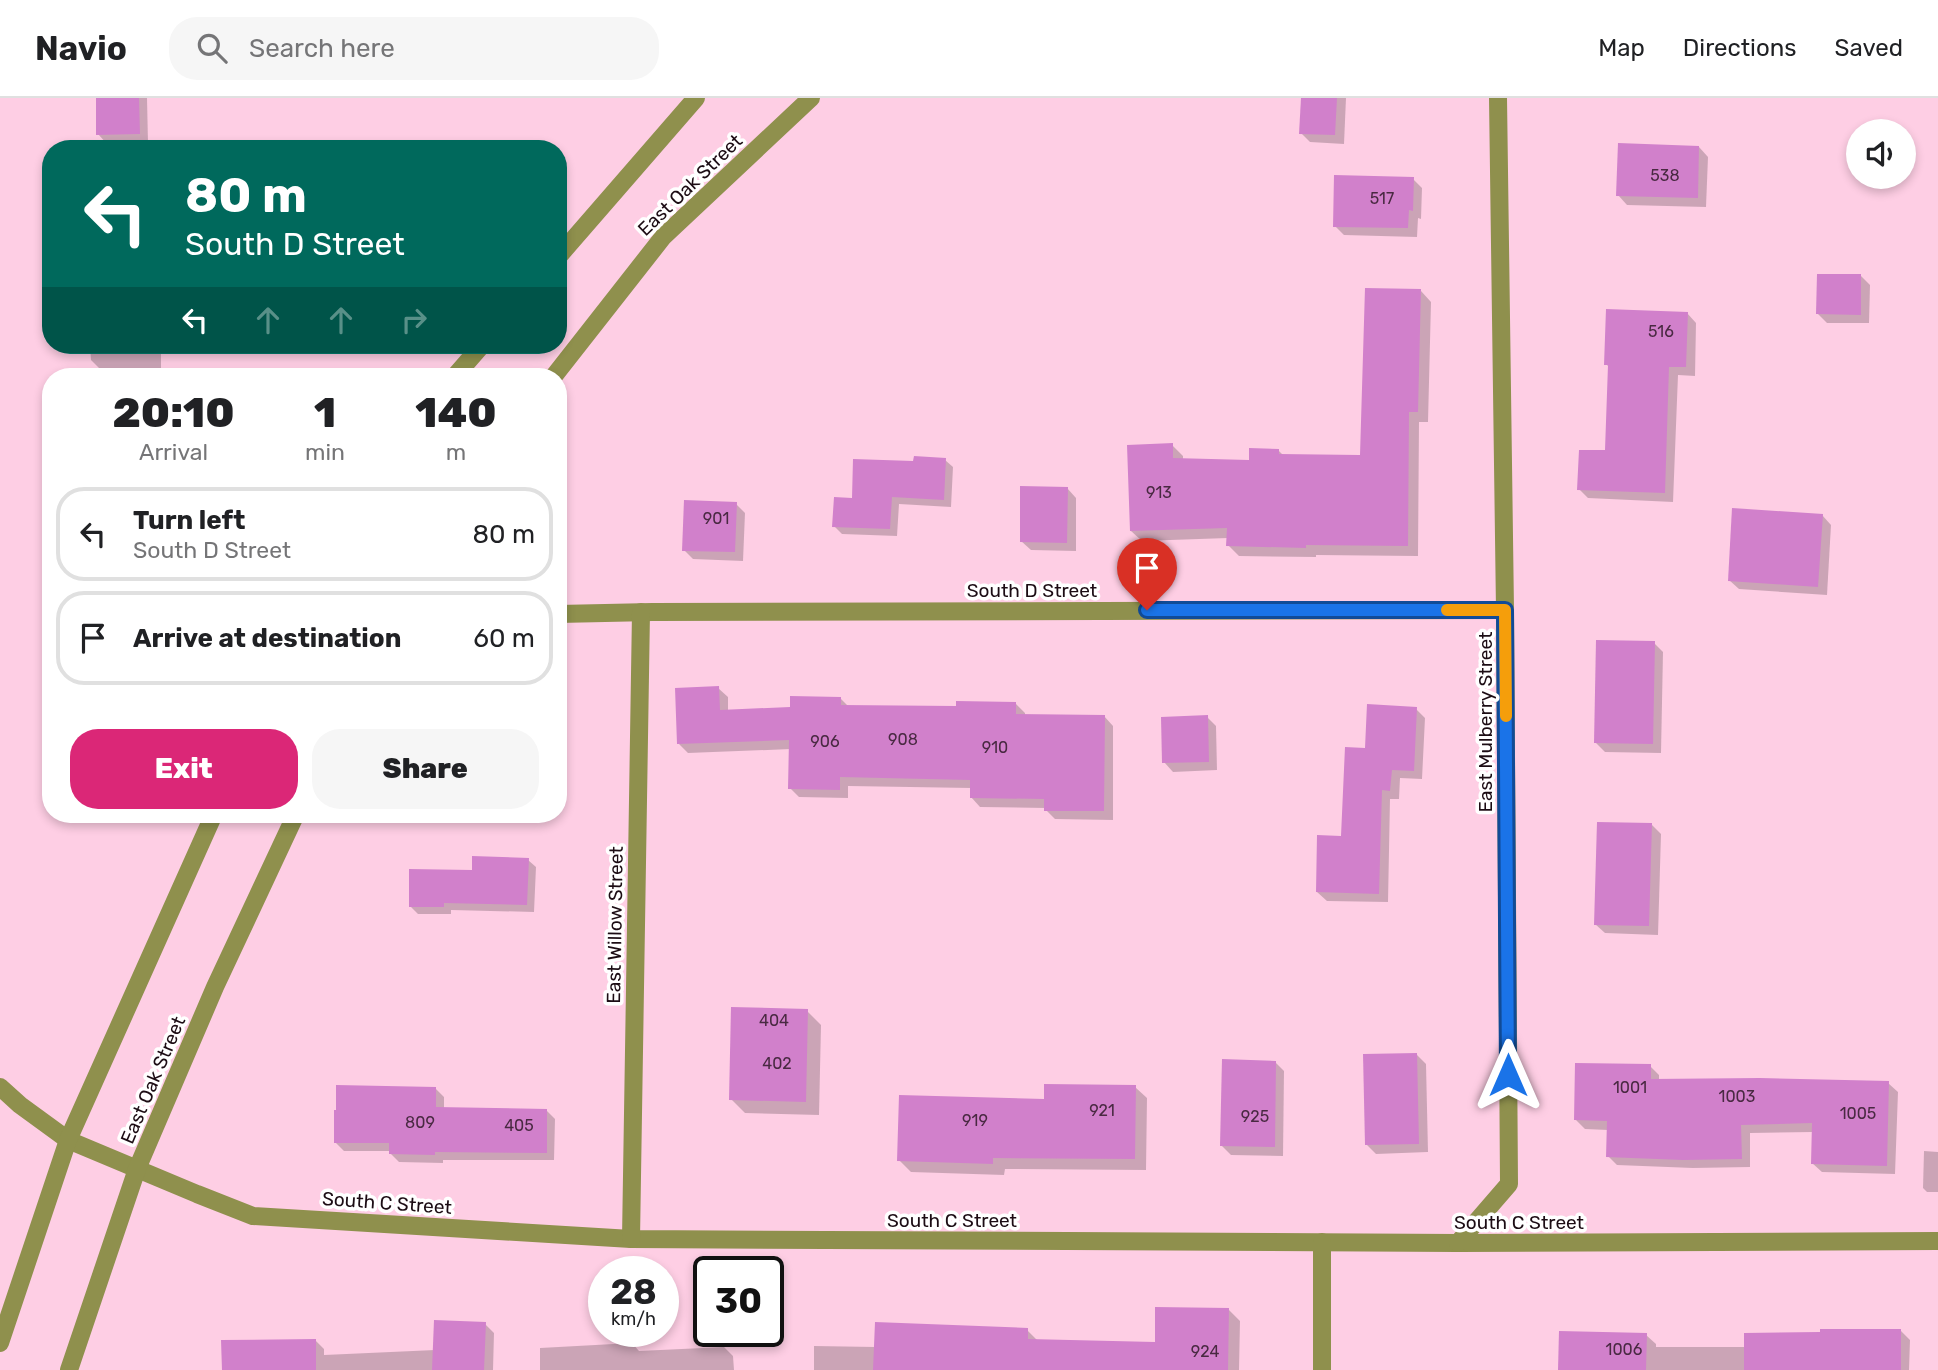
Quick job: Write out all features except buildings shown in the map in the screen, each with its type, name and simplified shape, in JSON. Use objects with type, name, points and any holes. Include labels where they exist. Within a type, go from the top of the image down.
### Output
[{"type":"street","points":[[567,247],[696,98]]},
{"type":"street","name":"East Oak Street","points":[[560,368],[663,237],[811,98]]},
{"type":"street","name":"East Mulberry Street","points":[[1458,1243],[1509,1184],[1498,98]]},
{"type":"street","points":[[462,368],[474,354]]},
{"type":"street","name":"South D Street","points":[[567,614],[1505,610]]},
{"type":"street","name":"East Willow Street","points":[[631,1239],[641,612]]},
{"type":"street","points":[[0,1343],[68,1140],[210,823]]},
{"type":"street","name":"East Oak Street","points":[[69,1370],[137,1169],[215,987],[292,823]]},
{"type":"street","name":"South C Street","points":[[0,1087],[68,1140],[253,1216],[631,1239],[1458,1243],[1938,1241]]},
{"type":"street","points":[[1322,1242],[1322,1370]]},
{"type":"slow traffic","points":[[1447,610],[1505,610],[1506,716]]},
{"type":"route","points":[[1147,610],[1505,610],[1508,1075]]}]
